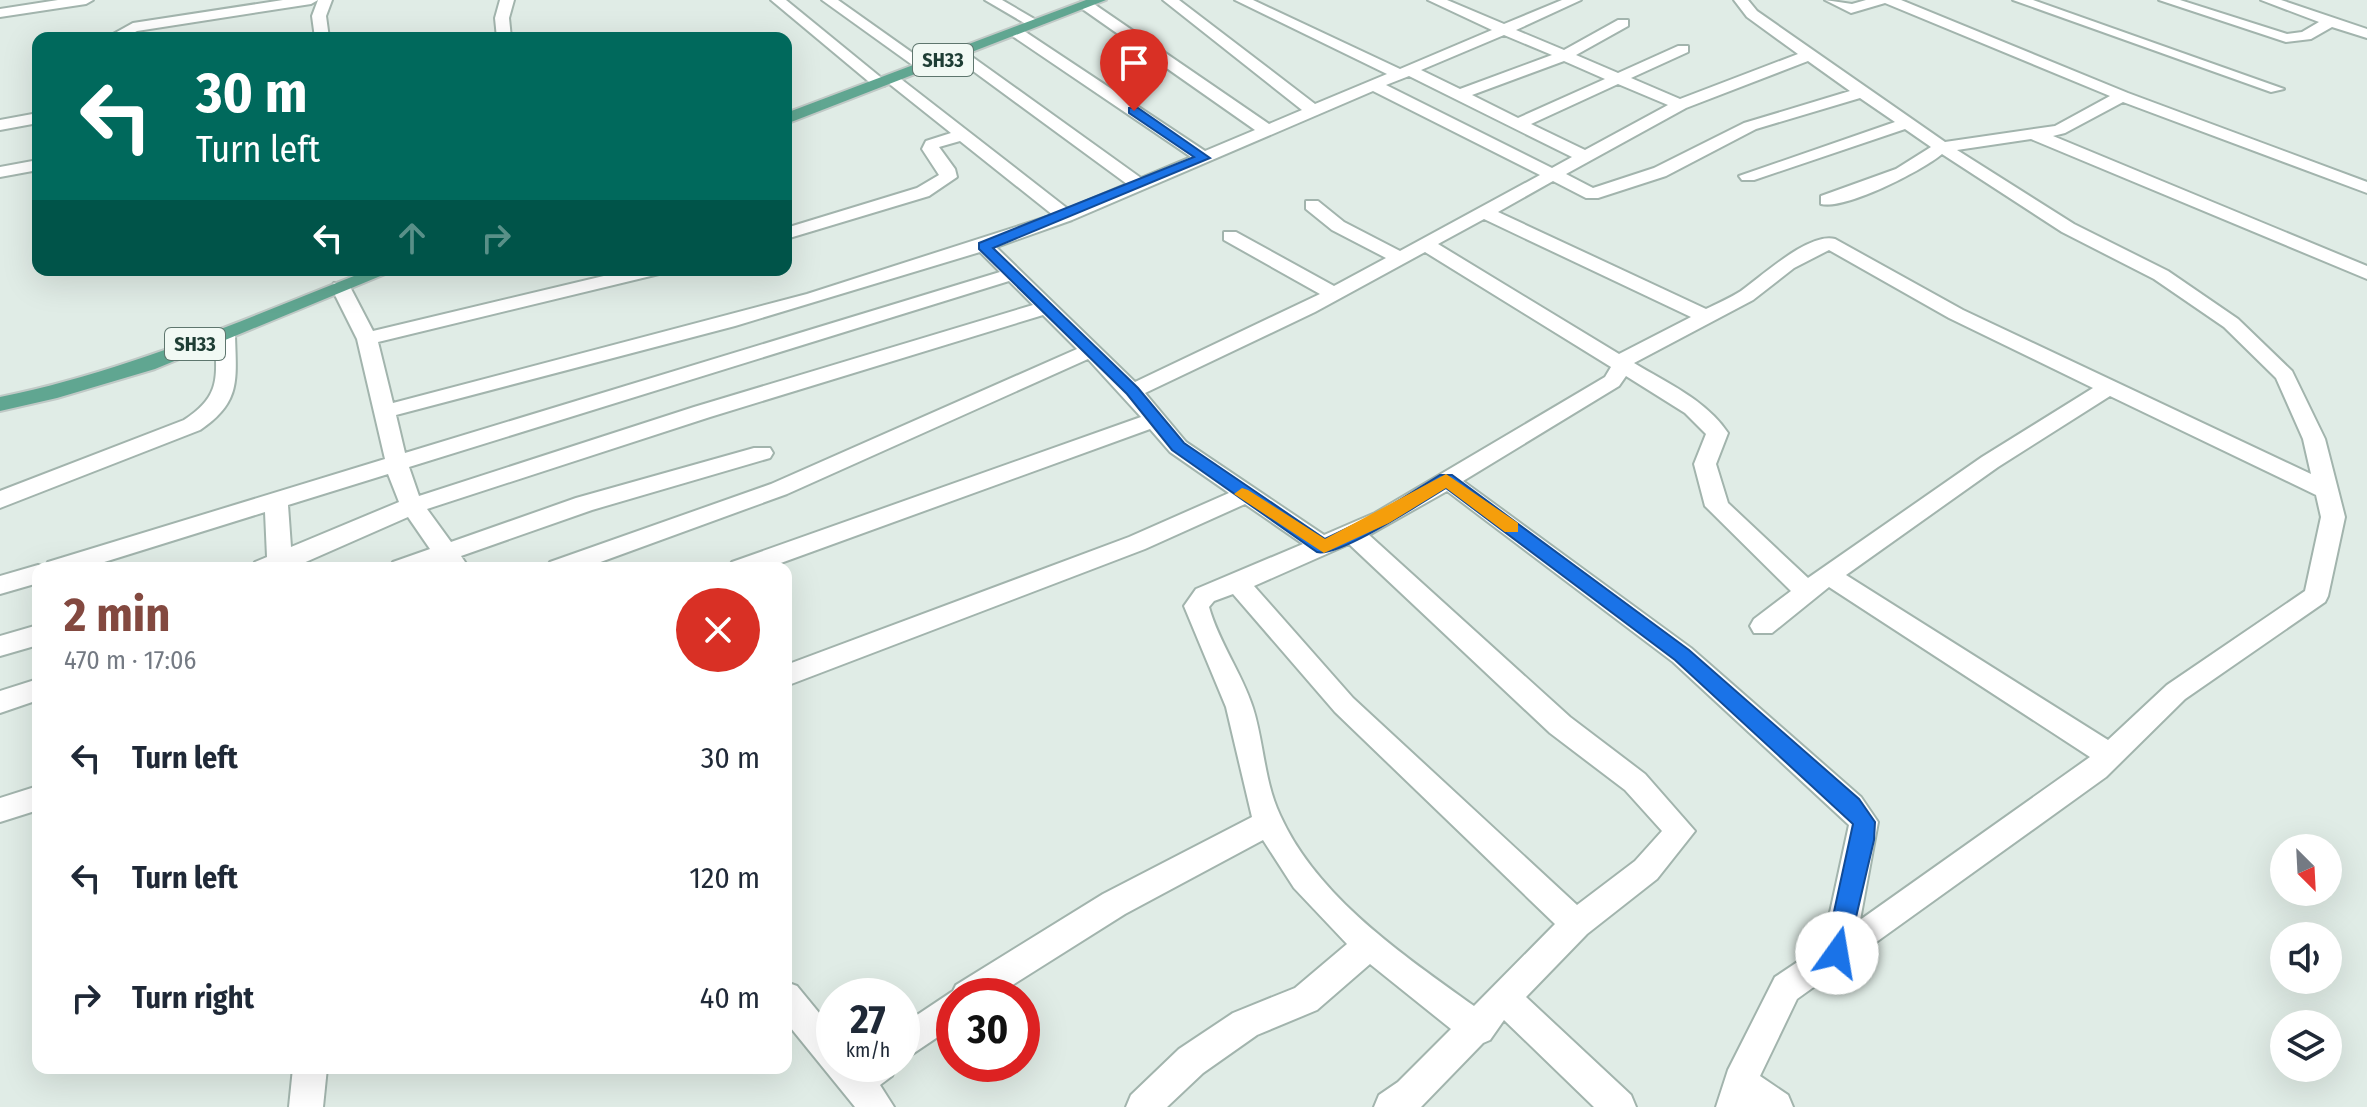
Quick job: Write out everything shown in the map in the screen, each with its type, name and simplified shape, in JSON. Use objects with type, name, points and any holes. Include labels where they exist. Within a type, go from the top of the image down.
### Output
[{"type":"main road","name":"SH33","points":[[792,117],[1092,3]]},
{"type":"main road","name":"SH33","points":[[0,404],[72,387],[225,334],[370,276]]},
{"type":"street","points":[[9,8],[86,0]]},
{"type":"street","points":[[124,32],[133,27],[222,20],[311,0]]},
{"type":"street","points":[[321,32],[319,16],[325,0]]},
{"type":"street","points":[[503,32],[502,18],[507,0]]},
{"type":"street","points":[[778,0],[962,135],[1066,216]]},
{"type":"street","points":[[829,0],[923,66]]},
{"type":"street","points":[[992,0],[1036,24]]},
{"type":"street","points":[[1170,0],[1315,112]]},
{"type":"street","points":[[1242,0],[1458,95],[1585,157]]},
{"type":"street","points":[[1435,0],[1680,105]]},
{"type":"street","points":[[386,411],[984,246],[1066,216],[1574,0]]},
{"type":"street","points":[[1741,0],[1752,14],[1941,147],[2068,228],[2161,275],[2231,323],[2285,375],[2314,439],[2333,517],[2316,596],[2176,692],[2110,756],[1938,884],[1786,988],[1736,1094],[1773,1105]]},
{"type":"street","points":[[1832,0],[1851,9],[1881,0]]},
{"type":"street","points":[[1889,0],[2122,96],[2367,188]]},
{"type":"street","points":[[2020,0],[2276,89]]},
{"type":"street","points":[[2166,0],[2286,38],[2306,36],[2332,21]]},
{"type":"street","points":[[2268,0],[2367,34]]},
{"type":"street","points":[[1092,3],[1268,131]]},
{"type":"street","points":[[1458,95],[1564,56],[1623,23]]},
{"type":"street","points":[[1016,32],[1204,158]]},
{"type":"street","points":[[1518,124],[1683,49]]},
{"type":"street","points":[[959,54],[1139,185]]},
{"type":"street","points":[[1132,391],[1334,294],[1680,105],[1809,55]]},
{"type":"street","points":[[1375,86],[1592,194],[1660,172],[1761,122],[1827,100],[1866,92]]},
{"type":"street","points":[[1827,200],[1892,177],[1929,158],[1941,147],[2059,130],[2122,96]]},
{"type":"street","points":[[0,125],[32,119]]},
{"type":"street","points":[[1748,176],[1908,123]]},
{"type":"street","points":[[2033,134],[2107,159],[2283,242],[2367,273]]},
{"type":"street","points":[[792,232],[923,192],[939,184],[948,177],[947,169],[930,149],[932,144],[962,135]]},
{"type":"street","points":[[0,172],[32,166]]},
{"type":"street","points":[[1312,205],[1338,226],[1400,258]]},
{"type":"street","points":[[1484,212],[1706,316]]},
{"type":"street","points":[[1230,236],[1334,294]]},
{"type":"street","points":[[1478,1029],[1370,944],[1310,886],[1268,823],[1254,784],[1239,708],[1196,606],[1205,595],[1324,547],[1509,446],[1612,381],[1627,358],[1746,296],[1787,264],[1829,243],[1956,314],[2327,491]]},
{"type":"street","points":[[1425,244],[1693,408],[1717,433],[1705,464],[1717,506],[1807,591]]},
{"type":"street","points":[[984,246],[1015,273],[1132,391],[1178,447],[1324,547]]},
{"type":"street","points":[[77,562],[1015,273]]},
{"type":"street","points":[[367,339],[627,276]]},
{"type":"street","points":[[341,287],[367,339],[386,411],[395,464],[412,506],[452,561],[584,504],[762,453]]},
{"type":"street","points":[[283,562],[412,506],[702,412],[1048,307]]},
{"type":"street","points":[[0,500],[192,425],[215,412],[223,401],[225,334]]},
{"type":"street","points":[[576,562],[779,489],[1091,350]]},
{"type":"street","points":[[1763,626],[1828,575],[1990,462],[2109,387]]},
{"type":"street","points":[[758,562],[1154,420]]},
{"type":"street","points":[[1446,479],[1682,655],[1851,806],[1864,822],[1863,840],[1837,953]]},
{"type":"street","points":[[792,674],[1137,543],[1244,495]]},
{"type":"street","points":[[274,562],[276,501]]},
{"type":"street","points":[[1352,533],[1560,725],[1635,782],[1680,831],[1646,870],[1576,924],[1478,1029],[1410,1094],[1391,1107]]},
{"type":"street","points":[[1828,575],[2110,756]]},
{"type":"street","points":[[0,585],[32,576]]},
{"type":"street","points":[[1237,583],[1344,705],[1576,924]]},
{"type":"street","points":[[0,646],[32,637]]},
{"type":"street","points":[[0,702],[32,691]]},
{"type":"street","points":[[0,810],[32,800]]},
{"type":"street","points":[[996,978],[1114,904],[1268,823]]},
{"type":"street","points":[[1143,1107],[1191,1061],[1245,1024],[1306,999],[1370,944]]},
{"type":"street","points":[[1504,998],[1619,1107]]},
{"type":"street","points":[[792,1004],[816,1034]]},
{"type":"street","points":[[306,1107],[309,1074]]},
{"type":"slow traffic","points":[[1242,494],[1324,547],[1383,519],[1446,479],[1511,528]]},
{"type":"route","points":[[1134,111],[1204,158],[1066,216],[984,246],[1015,273],[1132,391],[1178,447],[1324,547],[1383,519],[1446,479],[1682,655],[1851,806],[1864,822],[1863,840],[1837,953]]}]
